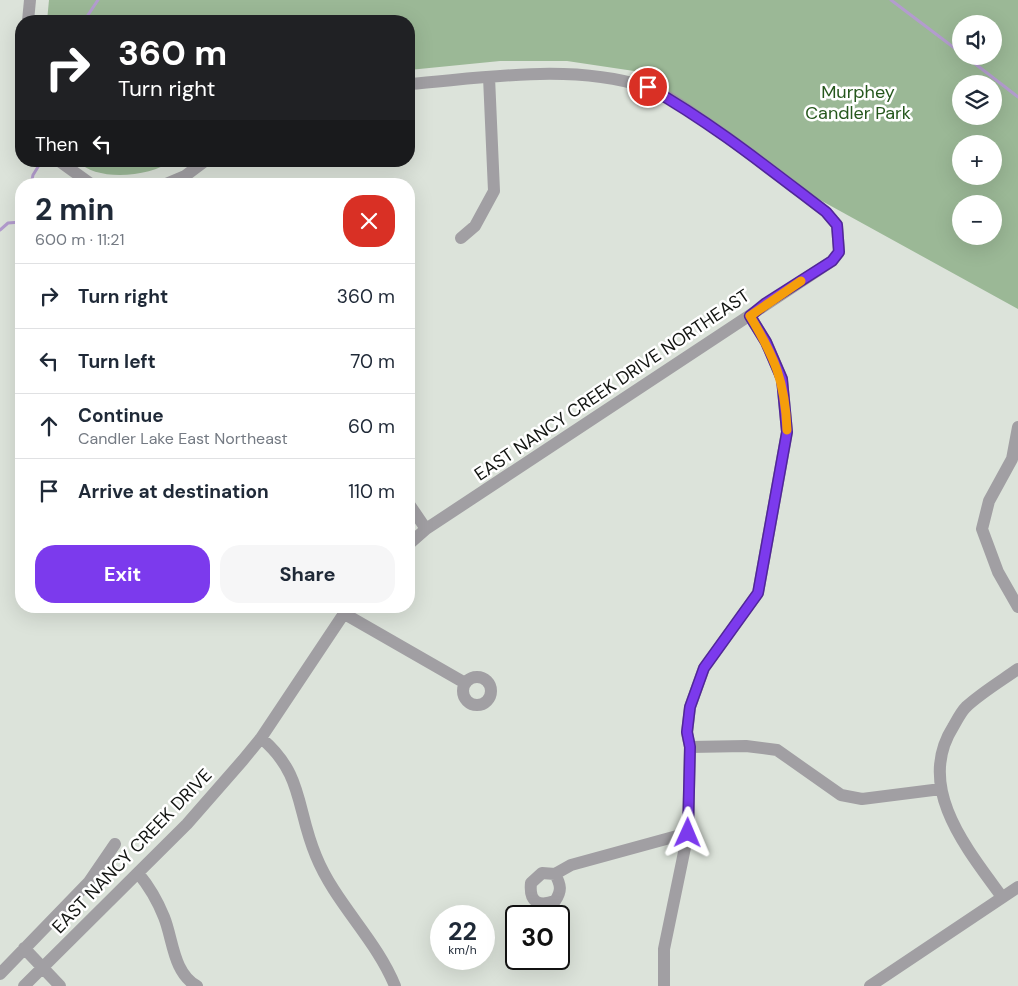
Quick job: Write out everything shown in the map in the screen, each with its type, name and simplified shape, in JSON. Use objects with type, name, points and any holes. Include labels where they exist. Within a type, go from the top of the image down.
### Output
[{"type":"street","points":[[29,15],[30,0]]},
{"type":"street","name":"EAST NANCY CREEK DRIVE NORTHEAST","points":[[426,529],[750,316],[766,303],[832,261],[839,252],[837,225],[826,212],[732,140],[681,105],[648,87],[605,78],[541,74],[489,77]]},
{"type":"street","points":[[415,83],[489,77],[494,191],[475,226],[460,238]]},
{"type":"street","points":[[68,167],[83,178]]},
{"type":"street","points":[[190,178],[200,167]]},
{"type":"street","points":[[664,986],[664,949],[688,833],[690,747],[687,732],[690,707],[704,668],[758,593],[787,432],[782,379],[766,342],[750,316]]},
{"type":"street","points":[[1018,427],[1012,459],[989,501],[982,530],[998,572],[1018,607]]},
{"type":"street","points":[[415,513],[426,529],[415,539]]},
{"type":"street","points":[[344,613],[261,738],[283,760],[293,778],[306,830],[316,858],[327,879],[379,955],[395,986]]},
{"type":"street","points":[[351,613],[465,683]]},
{"type":"street","points":[[1002,897],[974,858],[949,818],[941,789],[939,768],[947,737],[965,708],[1018,669]]},
{"type":"street","name":"EAST NANCY CREEK DRIVE","points":[[24,986],[205,804],[261,738]]},
{"type":"street","points":[[690,747],[746,746],[777,750],[842,795],[862,799],[941,789]]},
{"type":"street","points":[[554,874],[570,865],[688,833]]},
{"type":"street","points":[[0,974],[89,882],[115,844]]},
{"type":"street","points":[[138,873],[164,918],[175,957],[183,972],[197,986]]},
{"type":"street","points":[[870,986],[1018,887]]},
{"type":"street","points":[[24,948],[60,986]]},
{"type":"green space","name":"Murphey Candler Park","points":[[49,0],[1018,0],[1018,309],[811,195],[634,71],[567,61],[500,61],[415,69],[415,15],[48,15]]},
{"type":"green space","points":[[85,167],[160,167],[137,174],[123,175],[97,172]]},
{"type":"waterway","points":[[88,15],[98,0]]},
{"type":"waterway","points":[[891,0],[952,46]]},
{"type":"waterway","points":[[977,65],[1018,97]]},
{"type":"waterway","points":[[32,178],[38,167]]},
{"type":"waterway","points":[[0,230],[8,223],[15,222]]},
{"type":"slow traffic","points":[[787,430],[786,403],[782,379],[766,342],[750,316],[766,303],[801,281]]},
{"type":"route","points":[[648,87],[681,105],[732,140],[826,212],[837,225],[839,252],[832,261],[766,303],[750,316],[766,342],[782,379],[786,403],[787,432],[781,476],[758,593],[704,668],[690,707],[687,732],[690,747],[688,833]]}]
